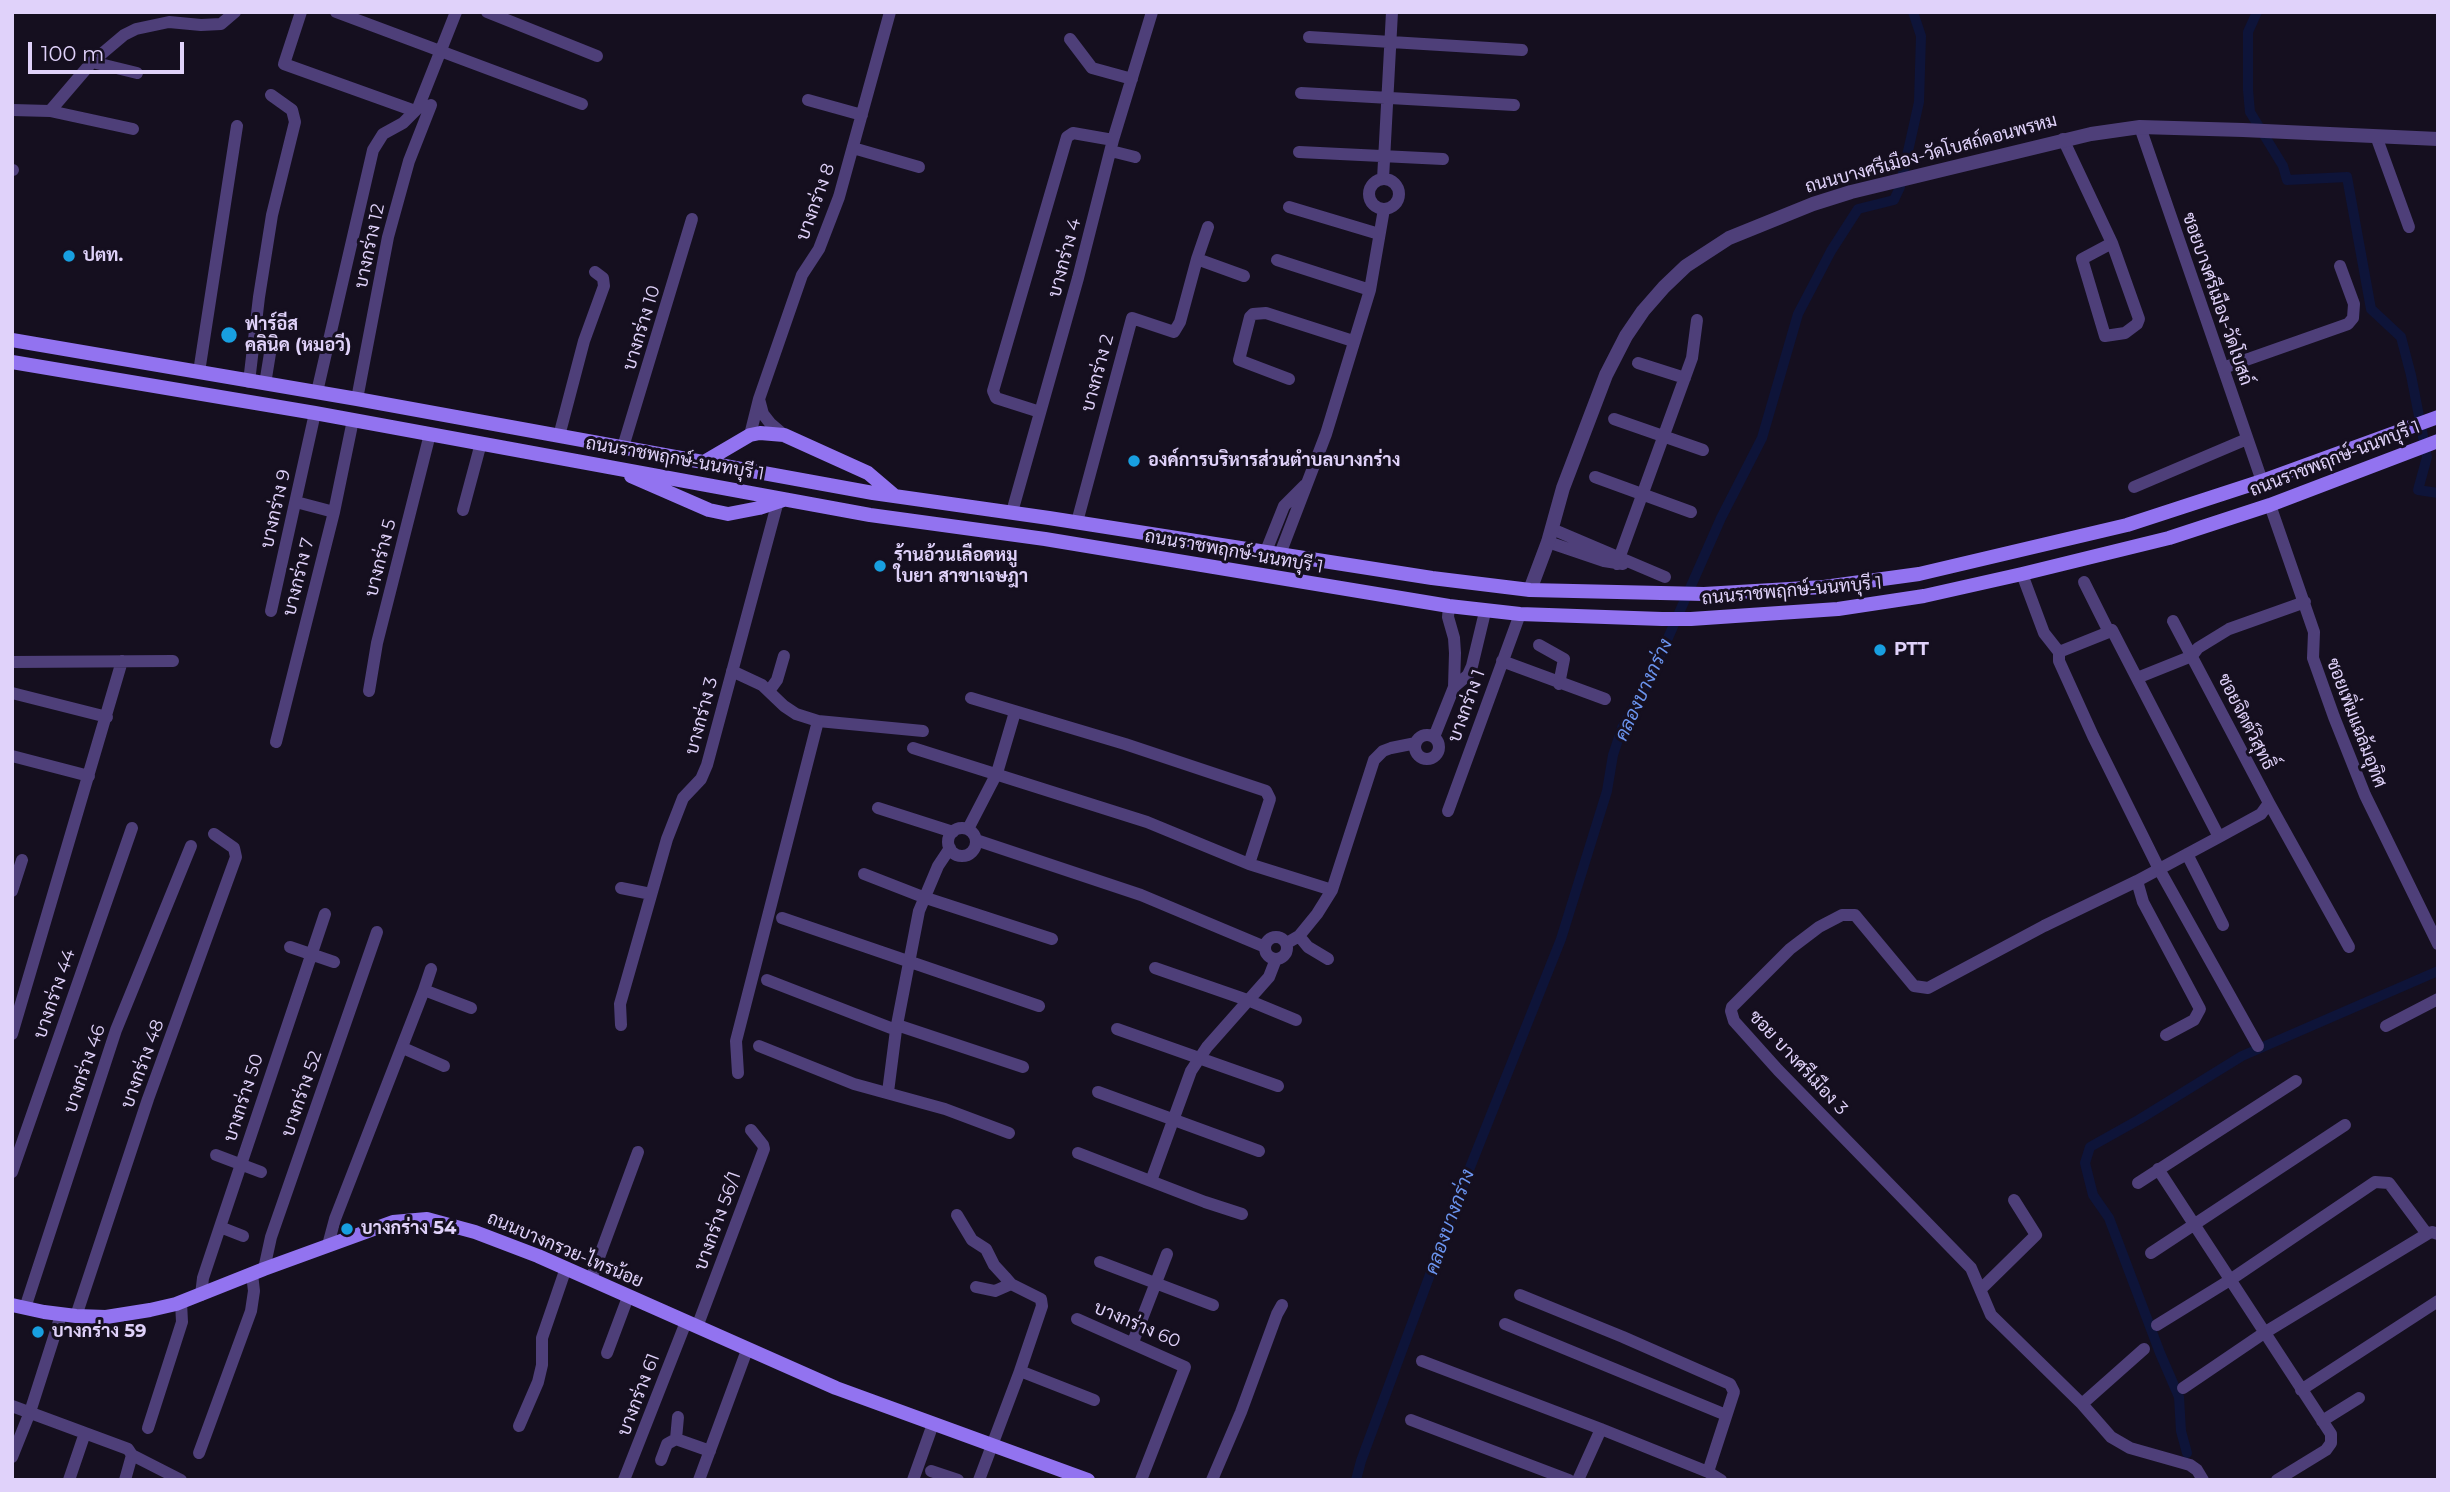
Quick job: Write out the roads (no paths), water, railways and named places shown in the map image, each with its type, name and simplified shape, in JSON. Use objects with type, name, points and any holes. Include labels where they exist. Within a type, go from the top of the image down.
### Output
[{"type":"main road","name":"ถนนราชพฤกษ์-นนทบุรี 1","points":[[12,340],[357,399],[896,497],[1012,512],[1485,586],[1530,590],[1704,594],[1824,587],[1920,574],[2127,525],[2262,481],[2435,418]]},
{"type":"main road","name":"ถนนราชพฤกษ์-นนทบุรี 1","points":[[12,362],[315,413],[781,500],[1045,539],[1485,612],[1662,619],[1838,609],[1924,596],[2022,574],[2148,544],[2270,505],[2438,441]]},
{"type":"main road","points":[[704,462],[750,435],[784,435],[868,473],[896,497]]},
{"type":"main road","points":[[605,466],[709,510],[728,514],[756,509],[781,500]]},
{"type":"main road","name":"ถนนบางกรวย-ไทรน้อย","points":[[19,1307],[61,1315],[126,1315],[181,1302],[393,1222],[427,1219],[475,1232],[566,1268],[816,1380],[1088,1480]]},
{"type":"street","points":[[50,111],[92,62],[135,29],[169,22],[220,24],[235,12]]},
{"type":"street","points":[[301,12],[284,64],[415,111]]},
{"type":"street","points":[[336,12],[582,104]]},
{"type":"street","points":[[317,392],[373,150],[383,134],[403,123],[415,111],[456,12]]},
{"type":"street","points":[[487,12],[597,56]]},
{"type":"street","name":"บางกร่าง 8","points":[[750,435],[759,399],[802,275],[819,249],[831,220],[890,12]]},
{"type":"street","name":"บางกร่าง 4","points":[[1012,512],[1112,146],[1152,12]]},
{"type":"street","points":[[1383,179],[1392,12]]},
{"type":"street","points":[[1309,37],[1522,50]]},
{"type":"street","points":[[1069,38],[1092,68],[1132,79]]},
{"type":"street","points":[[92,62],[137,73]]},
{"type":"street","points":[[1301,93],[1514,105]]},
{"type":"street","points":[[249,382],[258,297],[272,215],[295,122],[288,104],[271,95]]},
{"type":"street","points":[[807,100],[862,115]]},
{"type":"street","name":"บางกร่าง 12","points":[[357,399],[388,237],[409,161],[431,105]]},
{"type":"street","points":[[12,110],[50,111],[134,129]]},
{"type":"street","points":[[199,372],[237,126]]},
{"type":"street","name":"ถนนบางศรีเมือง-วัดโบสถ์ดอนพรหม","points":[[1530,590],[1563,488],[1606,375],[1626,336],[1643,311],[1686,266],[1729,238],[1812,204],[1888,183],[2063,139],[2140,127],[2438,139]]},
{"type":"street","name":"ซอยบางศรีเมือง-วัดโบสถ์","points":[[2140,127],[2262,481]]},
{"type":"street","points":[[1040,412],[996,398],[993,391],[1067,137],[1073,133],[1135,157]]},
{"type":"street","points":[[2376,136],[2409,227]]},
{"type":"street","points":[[2063,139],[2112,243],[2138,322],[2125,333],[2105,336],[2082,260],[2112,243]]},
{"type":"street","points":[[853,148],[919,167]]},
{"type":"street","points":[[1299,152],[1443,159]]},
{"type":"street","points":[[1383,179],[1392,181],[1399,193],[1393,206],[1384,209],[1373,204],[1369,194],[1373,184],[1383,179]]},
{"type":"street","points":[[1289,207],[1379,234]]},
{"type":"street","points":[[1273,552],[1284,506],[1308,482],[1326,434],[1370,290],[1384,209]]},
{"type":"street","name":"บางกร่าง 10","points":[[624,447],[692,219]]},
{"type":"street","points":[[1208,227],[1197,260],[1244,276]]},
{"type":"street","name":"บางกร่าง 2","points":[[1077,522],[1132,318],[1174,332],[1180,322],[1197,260]]},
{"type":"street","points":[[1277,260],[1370,290]]},
{"type":"street","points":[[2222,368],[2348,324],[2353,318],[2354,304],[2340,266]]},
{"type":"street","points":[[559,436],[578,363],[604,286],[603,278],[595,272]]},
{"type":"street","points":[[1289,379],[1239,360],[1238,356],[1253,314],[1266,313],[1353,341]]},
{"type":"street","points":[[1623,562],[1662,436],[1692,358],[1697,320]]},
{"type":"street","points":[[265,384],[272,341]]},
{"type":"street","points":[[1638,363],[1685,378]]},
{"type":"street","points":[[759,399],[763,414],[770,424],[784,435]]},
{"type":"street","name":"บางกร่าง 9","points":[[271,611],[315,413]]},
{"type":"street","points":[[1614,419],[1703,450]]},
{"type":"street","name":"บางกร่าง 7","points":[[276,742],[334,512],[352,420]]},
{"type":"street","name":"บางกร่าง 5","points":[[369,691],[377,643],[430,434]]},
{"type":"street","points":[[2134,487],[2247,439]]},
{"type":"street","points":[[463,510],[481,443]]},
{"type":"street","points":[[1595,477],[1691,512]]},
{"type":"street","name":"บางกร่าง 3","points":[[621,1025],[620,1004],[651,894],[679,807],[687,793],[701,779],[707,765],[781,500]]},
{"type":"street","points":[[296,502],[334,512]]},
{"type":"street","name":"ซอยเพิ่มแฉล้มอุทิศ","points":[[2270,505],[2305,602],[2314,632],[2313,658],[2334,717],[2364,795],[2438,944]]},
{"type":"street","points":[[756,509],[768,520],[771,529]]},
{"type":"street","points":[[1550,535],[1665,577]]},
{"type":"street","points":[[2022,574],[2044,633],[2059,652],[2059,661],[2093,736],[2159,869],[2258,1046]]},
{"type":"street","points":[[2084,582],[2109,632]]},
{"type":"street","points":[[2137,678],[2192,656],[2198,648],[2229,629],[2305,602]]},
{"type":"street","points":[[1434,737],[1454,687],[1454,638],[1448,617],[1449,606]]},
{"type":"street","points":[[1454,687],[1468,675],[1472,666],[1485,612]]},
{"type":"street","name":"บางกร่าง 1","points":[[1448,811],[1520,614]]},
{"type":"street","name":"ซอยจิตต์วิสุทธิ์","points":[[2173,621],[2349,947]]},
{"type":"street","points":[[2059,652],[2112,631],[2219,837]]},
{"type":"street","points":[[1454,638],[1478,636]]},
{"type":"street","points":[[1539,645],[1564,659],[1559,684]]},
{"type":"street","points":[[769,691],[778,680],[783,656]]},
{"type":"street","points":[[12,1034],[122,661]]},
{"type":"street","points":[[12,662],[173,661]]},
{"type":"street","points":[[1502,662],[1605,699]]},
{"type":"street","points":[[732,671],[769,691],[796,714],[818,721],[923,731]]},
{"type":"street","points":[[12,693],[107,717]]},
{"type":"street","points":[[971,698],[1125,744],[1266,791],[1270,799],[1249,864]]},
{"type":"street","points":[[968,829],[997,773],[1015,712]]},
{"type":"street","points":[[738,1073],[736,1041],[739,1026],[818,721]]},
{"type":"street","points":[[1287,943],[1299,936],[1332,890],[1374,760],[1383,751],[1416,743],[1423,736],[1434,737]]},
{"type":"street","points":[[1416,743],[1416,751],[1421,756],[1432,758],[1439,746],[1434,737]]},
{"type":"street","points":[[913,748],[1147,822],[1249,864],[1332,890]]},
{"type":"street","points":[[12,755],[89,776]]},
{"type":"street","name":"ซอย บางศรีเมือง 3","points":[[2203,1480],[2190,1465],[2130,1448],[2111,1437],[2082,1404],[1991,1315],[1971,1268],[1778,1070],[1731,1016],[1732,1007],[1790,949],[1819,927],[1842,915],[1850,914],[1861,920],[1914,986],[1928,988],[2043,926],[2187,855],[2261,814],[2269,803]]},
{"type":"street","points":[[878,808],[953,832]]},
{"type":"street","name":"บางกร่าง 44","points":[[12,1172],[132,828]]},
{"type":"street","points":[[957,829],[968,829],[975,836],[972,852],[960,856],[950,848],[948,842],[953,832],[957,829]]},
{"type":"street","name":"บางกร่าง 48","points":[[76,1316],[148,1099],[236,857],[234,848],[214,834]]},
{"type":"street","points":[[976,841],[1141,895],[1265,947]]},
{"type":"street","name":"บางกร่าง 46","points":[[19,1307],[116,1030],[191,846]]},
{"type":"street","points":[[888,1093],[897,1027],[923,897],[950,848]]},
{"type":"street","points":[[2187,855],[2223,925]]},
{"type":"street","points":[[12,891],[22,860]]},
{"type":"street","points":[[864,874],[923,897],[1052,939]]},
{"type":"street","points":[[2137,881],[2143,902],[2200,1009],[2194,1020],[2166,1035]]},
{"type":"street","points":[[621,888],[651,894]]},
{"type":"street","name":"บางกร่าง 50","points":[[201,1295],[203,1278],[325,914]]},
{"type":"street","points":[[782,918],[1039,1006]]},
{"type":"street","name":"บางกร่าง 52","points":[[199,1453],[251,1311],[258,1271],[377,932]]},
{"type":"street","points":[[1299,936],[1308,947],[1328,960]]},
{"type":"street","points":[[1151,1181],[1172,1120],[1198,1058],[1250,1001],[1269,977],[1276,960],[1287,952],[1287,943],[1274,937],[1265,947],[1267,955],[1276,960]]},
{"type":"street","points":[[290,947],[334,962]]},
{"type":"street","points":[[1155,968],[1297,1020]]},
{"type":"street","points":[[328,1245],[335,1219],[431,969]]},
{"type":"street","points":[[767,979],[897,1027],[1023,1067]]},
{"type":"street","points":[[424,990],[471,1008]]},
{"type":"street","points":[[2386,1026],[2438,999]]},
{"type":"street","points":[[1117,1029],[1278,1086]]},
{"type":"street","points":[[759,1046],[854,1084],[945,1109],[1009,1133]]},
{"type":"street","points":[[402,1048],[444,1066]]},
{"type":"street","points":[[2138,1183],[2296,1081]]},
{"type":"street","points":[[1098,1092],[1259,1151]]},
{"type":"street","points":[[2151,1253],[2345,1125]]},
{"type":"street","name":"บางกร่าง 56/1","points":[[692,1325],[764,1149],[751,1130]]},
{"type":"street","points":[[591,1279],[638,1152]]},
{"type":"street","points":[[1078,1153],[1242,1214]]},
{"type":"street","points":[[216,1155],[261,1172]]},
{"type":"street","points":[[2158,1170],[2330,1434],[2331,1443],[2326,1450],[2277,1480]]},
{"type":"street","points":[[2157,1325],[2230,1280],[2375,1182],[2389,1183],[2433,1234],[2264,1333],[2183,1388]]},
{"type":"street","points":[[1981,1289],[2036,1235],[2014,1200]]},
{"type":"street","points":[[957,1215],[972,1240],[986,1248],[994,1265],[1011,1284],[1035,1294],[1042,1302],[1020,1371],[979,1480]]},
{"type":"street","points":[[220,1227],[243,1236]]},
{"type":"street","points":[[1133,1342],[1167,1254]]},
{"type":"street","points":[[1100,1262],[1213,1305]]},
{"type":"street","points":[[519,1426],[538,1382],[542,1366],[542,1338],[566,1268]]},
{"type":"street","points":[[976,1287],[995,1291],[1011,1284]]},
{"type":"street","points":[[1520,1295],[1730,1384],[1734,1392],[1708,1472]]},
{"type":"street","points":[[607,1353],[628,1297]]},
{"type":"street","points":[[2301,1390],[2438,1301]]},
{"type":"street","points":[[148,1428],[182,1322],[181,1302]]},
{"type":"street","points":[[1212,1480],[1282,1305]]},
{"type":"street","points":[[12,1457],[30,1412],[61,1315]]},
{"type":"street","name":"บางกร่าง 60","points":[[1077,1319],[1183,1364],[1185,1369],[1141,1480]]},
{"type":"street","points":[[1505,1324],[1726,1415]]},
{"type":"street","name":"บางกร่าง 61","points":[[625,1480],[692,1325]]},
{"type":"street","points":[[2082,1404],[2144,1349]]},
{"type":"street","points":[[699,1480],[747,1350]]},
{"type":"street","points":[[1422,1361],[1601,1429],[1708,1472],[1721,1480]]},
{"type":"street","points":[[1020,1371],[1094,1400]]},
{"type":"street","points":[[2322,1421],[2359,1398]]},
{"type":"street","points":[[12,1406],[120,1445],[132,1455],[181,1480]]},
{"type":"street","points":[[676,1439],[678,1417]]},
{"type":"street","points":[[1411,1420],[1569,1480]]},
{"type":"street","points":[[913,1480],[933,1424]]},
{"type":"street","points":[[1578,1480],[1601,1429]]},
{"type":"street","points":[[69,1480],[85,1433]]},
{"type":"street","points":[[661,1460],[669,1442],[676,1439],[710,1451]]},
{"type":"street","points":[[125,1480],[132,1455]]},
{"type":"street","points":[[931,1471],[958,1480]]},
{"type":"waterway","name":"คลองบางกร่าง","points":[[1356,1480],[1465,1180],[1561,939],[1607,791],[1613,755],[1622,728],[1649,681],[1721,518],[1762,438],[1798,314],[1831,251],[1858,209],[1894,200],[1900,187],[1919,102],[1921,36],[1913,12]]},
{"type":"waterway","points":[[2257,12],[2248,32],[2250,112],[2283,166],[2287,180],[2347,177],[2371,309],[2401,337],[2411,375],[2427,457],[2418,490],[2438,493]]},
{"type":"waterway","points":[[2187,1453],[2181,1431],[2179,1397],[2109,1218],[2093,1195],[2085,1163],[2090,1147],[2242,1056],[2438,971]]},
{"type":"place","name":"ปตท.","points":[[69,256]]},
{"type":"place","name":"ฟาร์อีส คลินิค (หมอวี)","points":[[229,335]]},
{"type":"place","name":"องค์การบริหารส่วนตำบลบางกร่าง","points":[[1134,461]]},
{"type":"place","name":"ร้านอ้วนเลือดหมู ใบยา สาขาเจษฎา","points":[[880,566]]},
{"type":"place","name":"PTT","points":[[1880,650]]},
{"type":"place","name":"บางกร่าง 54","points":[[347,1229]]},
{"type":"place","name":"บางกร่าง 59","points":[[38,1332]]}]
